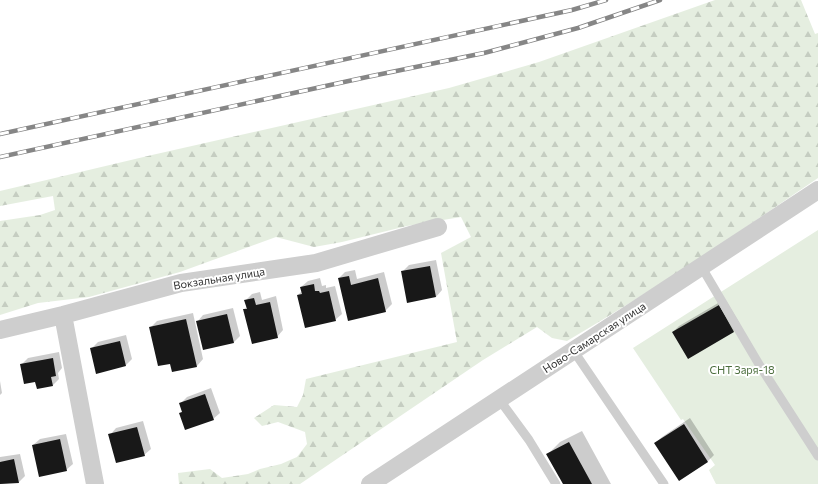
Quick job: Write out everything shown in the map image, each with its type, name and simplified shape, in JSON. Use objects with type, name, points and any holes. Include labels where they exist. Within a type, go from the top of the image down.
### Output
[{"type":"street","name":"Ново-Самарская улица","points":[[370,484],[818,190]]},
{"type":"street","name":"Вокзальная улица","points":[[0,330],[64,315],[181,283],[316,263],[438,227]]},
{"type":"street","points":[[64,315],[95,484]]},
{"type":"lane","points":[[701,266],[760,366],[818,456]]},
{"type":"lane","points":[[573,350],[664,484]]},
{"type":"lane","points":[[500,399],[529,440],[556,484]]},
{"type":"green space","points":[[715,0],[801,0],[815,34],[818,33],[818,178],[663,282],[567,341],[552,338],[537,327],[483,360],[300,484],[179,484],[178,473],[210,469],[222,478],[248,474],[260,469],[281,464],[297,457],[307,444],[305,432],[278,422],[262,426],[254,418],[274,405],[297,407],[303,395],[306,379],[457,342],[441,253],[471,237],[461,217],[407,226],[342,242],[314,247],[276,237],[180,272],[89,297],[38,303],[0,315],[0,221],[40,215],[55,210],[53,196],[0,206],[0,191],[449,88],[539,62]]},
{"type":"green space","name":"СНТ Заря-18","points":[[818,230],[818,484],[716,484],[709,470],[715,465],[683,419],[681,420],[633,348]]},
{"type":"building","points":[[430,266],[436,297],[407,303],[401,271]]},
{"type":"building","points":[[349,276],[351,285],[378,278],[386,312],[348,321],[338,278]]},
{"type":"building","points":[[314,284],[315,291],[319,291],[320,293],[329,291],[336,321],[305,328],[297,295],[302,294],[300,287]]},
{"type":"building","points":[[254,298],[256,305],[270,302],[278,338],[252,344],[243,309],[247,309],[244,300]]},
{"type":"building","points":[[719,305],[734,332],[688,359],[672,332]]},
{"type":"building","points":[[227,314],[234,343],[203,350],[196,321]]},
{"type":"building","points":[[186,319],[197,367],[172,372],[170,364],[158,366],[149,327]]},
{"type":"building","points":[[120,341],[126,366],[96,374],[90,348]]},
{"type":"building","points":[[53,358],[56,376],[51,377],[53,386],[37,389],[35,382],[24,384],[20,364]]},
{"type":"building","points":[[205,394],[214,420],[185,430],[179,413],[182,412],[179,403]]},
{"type":"building","points":[[684,424],[708,462],[679,481],[654,443]]},
{"type":"building","points":[[137,427],[145,456],[116,463],[108,434]]},
{"type":"building","points":[[60,439],[67,471],[39,477],[32,445]]},
{"type":"building","points":[[569,442],[592,484],[563,484],[546,454]]},
{"type":"building","points":[[14,459],[19,483],[0,484],[0,462]]},
{"type":"railway","points":[[0,134],[572,10],[606,0]]},
{"type":"railway","points":[[0,157],[484,53],[578,28],[660,0]]}]
